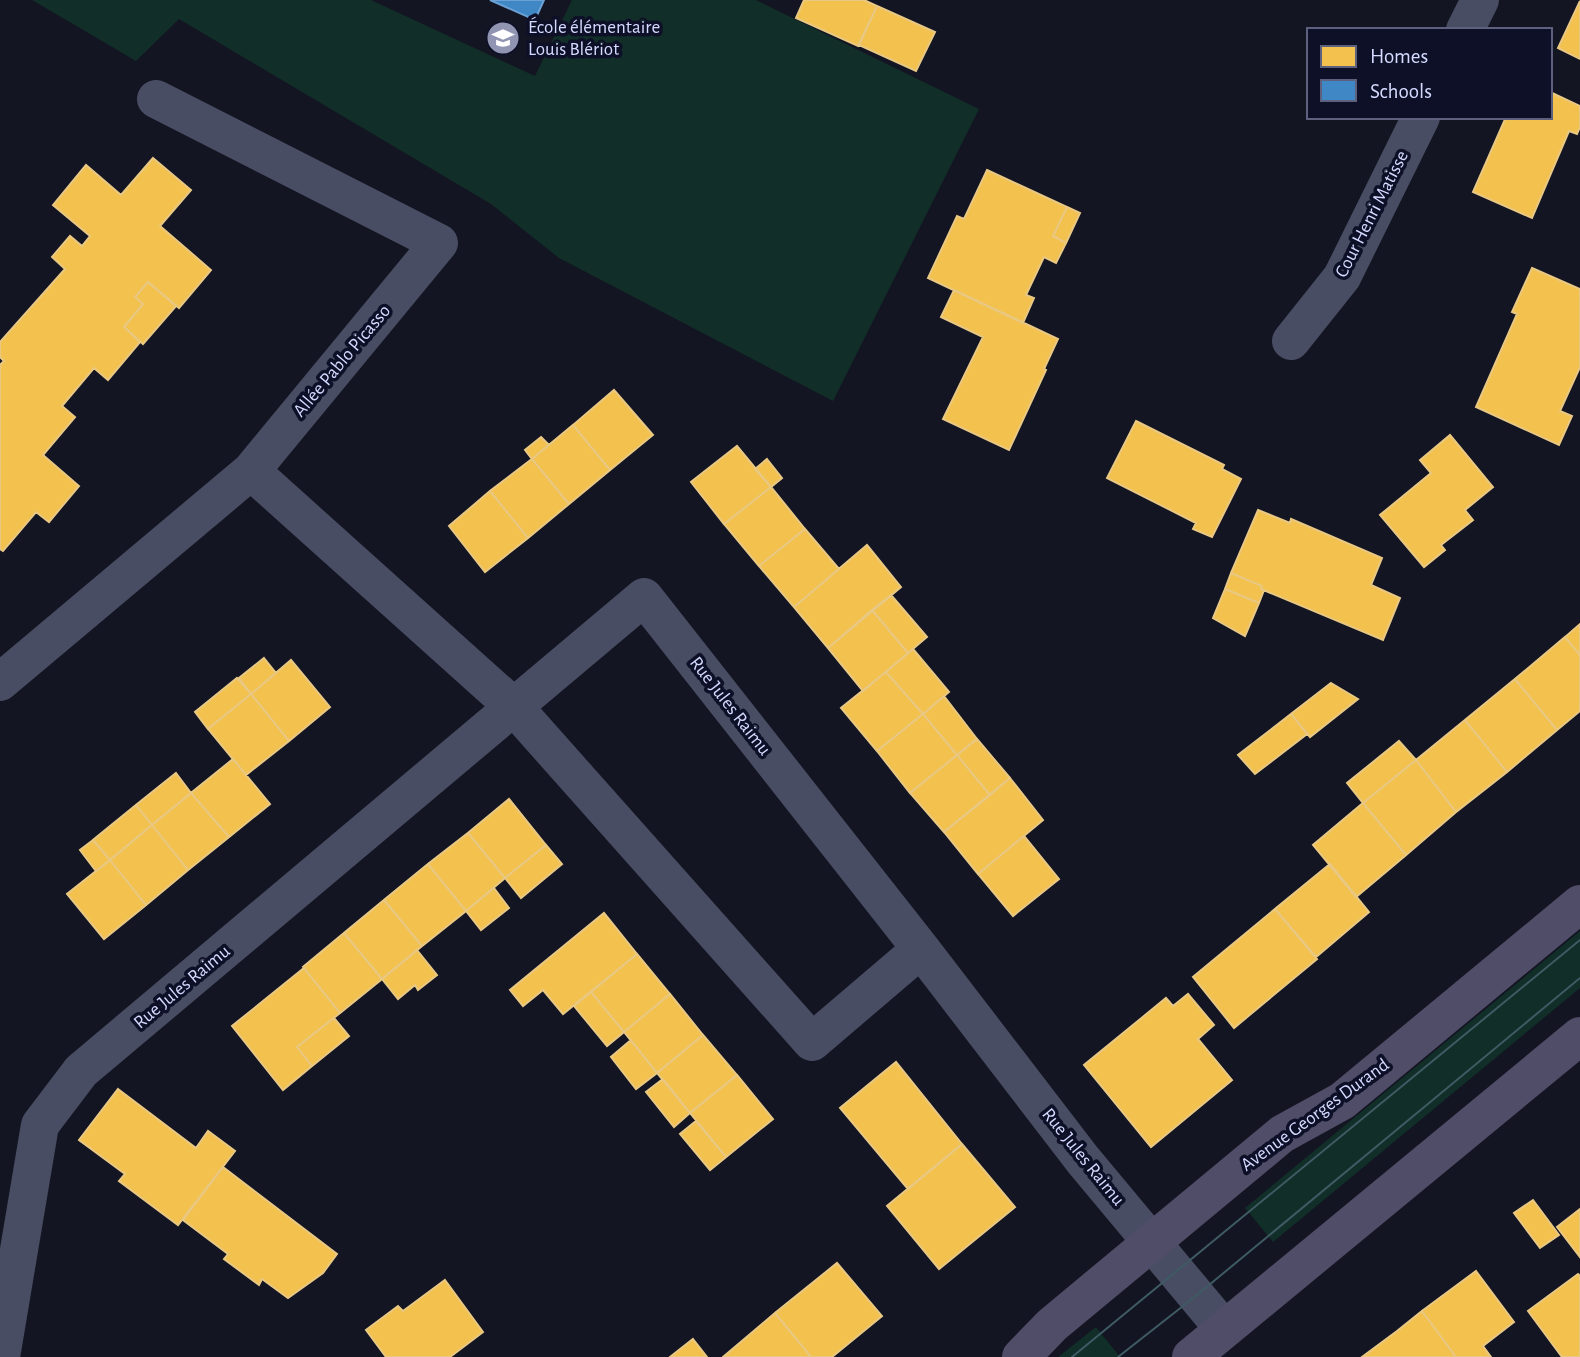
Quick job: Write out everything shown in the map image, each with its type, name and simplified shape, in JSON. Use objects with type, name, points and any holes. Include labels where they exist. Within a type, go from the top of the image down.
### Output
[{"type":"main road","name":"Avenue Georges Durand","points":[[1021,1357],[1052,1325],[1282,1134],[1342,1101],[1580,904]]},
{"type":"main road","points":[[1191,1357],[1580,1036]]},
{"type":"street","points":[[1466,28],[1480,0]]},
{"type":"street","name":"Allée Pablo Picasso","points":[[0,682],[250,471],[439,243],[156,99]]},
{"type":"street","name":"Cour Henri Matisse","points":[[1291,341],[1342,277],[1421,119]]},
{"type":"street","points":[[250,471],[514,707],[812,1042],[921,949]]},
{"type":"street","name":"Rue Jules Raimu","points":[[1,1357],[40,1125],[81,1071],[644,597],[1083,1160],[1224,1329]]},
{"type":"green space","points":[[32,0],[371,0],[535,76],[572,0],[756,0],[979,109],[833,401],[559,258],[491,204],[179,19],[136,61]]},
{"type":"green space","points":[[1580,931],[1580,988],[1273,1242],[1245,1208]]},
{"type":"green space","points":[[1096,1327],[1120,1357],[1058,1357]]},
{"type":"building: Homes","points":[[804,0],[864,0],[877,6],[858,46],[796,18]]},
{"type":"building: Homes","points":[[1580,1],[1580,59],[1558,48]]},
{"type":"building: Homes","points":[[877,6],[935,32],[916,71],[859,45]]},
{"type":"building: Homes","points":[[1552,93],[1580,106],[1580,127],[1577,134],[1569,131],[1532,218],[1473,192],[1505,119],[1552,119]]},
{"type":"building: Homes","points":[[153,158],[191,190],[160,226],[211,270],[179,308],[148,282],[135,297],[143,304],[124,327],[140,342],[108,380],[94,368],[62,406],[75,417],[43,455],[79,486],[49,522],[36,512],[3,551],[0,549],[0,365],[4,361],[0,357],[0,342],[65,269],[52,257],[70,236],[82,246],[90,236],[53,205],[86,165],[121,195]]},
{"type":"building: Homes","points":[[987,170],[1067,207],[1053,236],[1066,243],[1056,263],[1044,257],[1026,295],[1034,298],[1023,323],[928,278],[957,216],[964,219]]},
{"type":"building: Homes","points":[[1067,207],[1080,213],[1066,243],[1053,236]]},
{"type":"building: Homes","points":[[1532,268],[1580,289],[1580,367],[1560,411],[1572,416],[1559,445],[1476,407],[1517,314],[1512,312]]},
{"type":"building: Homes","points":[[148,282],[176,306],[143,344],[124,327],[143,304],[135,297]]},
{"type":"building: Homes","points":[[954,290],[1058,339],[1009,450],[943,419],[983,337],[941,317]]},
{"type":"building: Homes","points":[[614,390],[653,435],[610,470],[573,425]]},
{"type":"building: Homes","points":[[1136,421],[1224,465],[1222,469],[1241,479],[1212,537],[1193,529],[1196,523],[1107,478]]},
{"type":"building: Homes","points":[[573,425],[610,470],[569,504],[532,459]]},
{"type":"building: Homes","points":[[1450,435],[1493,487],[1465,510],[1473,520],[1441,545],[1445,550],[1424,567],[1380,515],[1431,473],[1420,460]]},
{"type":"building: Homes","points":[[541,437],[549,445],[532,459],[525,450]]},
{"type":"building: Homes","points":[[737,446],[771,487],[724,524],[691,482]]},
{"type":"building: Homes","points":[[532,459],[569,504],[528,538],[490,491]]},
{"type":"building: Homes","points":[[767,459],[782,478],[771,487],[755,469]]},
{"type":"building: Homes","points":[[771,487],[805,529],[759,566],[724,524]]},
{"type":"building: Homes","points":[[490,491],[528,538],[485,572],[449,526]]},
{"type":"building: Homes","points":[[1258,510],[1290,523],[1291,519],[1382,558],[1371,585],[1400,598],[1383,640],[1261,589],[1262,586],[1231,573]]},
{"type":"building: Homes","points":[[805,529],[839,569],[794,607],[759,566]]},
{"type":"building: Homes","points":[[867,545],[901,587],[828,648],[794,607]]},
{"type":"building: Homes","points":[[1231,573],[1262,586],[1261,589],[1264,590],[1259,603],[1225,589]]},
{"type":"building: Homes","points":[[1225,589],[1259,603],[1245,636],[1213,618]]},
{"type":"building: Homes","points":[[891,595],[927,637],[908,653],[872,610]]},
{"type":"building: Homes","points":[[872,610],[908,653],[863,691],[828,648]]},
{"type":"building: Homes","points":[[1580,624],[1580,655],[1565,637]]},
{"type":"building: Homes","points":[[1565,637],[1580,655],[1580,711],[1557,730],[1515,679]]},
{"type":"building: Homes","points":[[913,649],[949,692],[923,714],[886,672]]},
{"type":"building: Homes","points":[[264,658],[276,673],[251,694],[239,678]]},
{"type":"building: Homes","points":[[291,660],[330,707],[289,741],[251,694]]},
{"type":"building: Homes","points":[[886,672],[923,714],[877,751],[841,708]]},
{"type":"building: Homes","points":[[237,678],[251,694],[208,729],[195,712]]},
{"type":"building: Homes","points":[[1515,679],[1557,730],[1507,772],[1465,720]]},
{"type":"building: Homes","points":[[1331,683],[1358,699],[1310,737],[1291,714]]},
{"type":"building: Homes","points":[[251,694],[289,741],[246,775],[208,729]]},
{"type":"building: Homes","points":[[944,696],[977,739],[957,755],[923,714]]},
{"type":"building: Homes","points":[[923,714],[957,755],[910,793],[877,751]]},
{"type":"building: Homes","points":[[1291,714],[1307,734],[1255,774],[1238,755]]},
{"type":"building: Homes","points":[[1465,720],[1507,772],[1456,812],[1416,760]]},
{"type":"building: Homes","points":[[977,739],[1010,778],[990,795],[957,755]]},
{"type":"building: Homes","points":[[1399,741],[1416,760],[1363,803],[1347,783]]},
{"type":"building: Homes","points":[[957,755],[990,795],[944,832],[910,793]]},
{"type":"building: Homes","points":[[233,759],[270,804],[229,837],[191,793]]},
{"type":"building: Homes","points":[[1416,760],[1456,812],[1406,855],[1363,803]]},
{"type":"building: Homes","points":[[176,773],[191,793],[152,825],[136,805]]},
{"type":"building: Homes","points":[[1010,778],[1043,820],[978,874],[944,832]]},
{"type":"building: Homes","points":[[191,793],[229,837],[188,870],[152,825]]},
{"type":"building: Homes","points":[[509,799],[546,845],[505,878],[468,833]]},
{"type":"building: Homes","points":[[1363,803],[1406,855],[1356,897],[1313,845]]},
{"type":"building: Homes","points":[[136,805],[152,825],[110,860],[93,840]]},
{"type":"building: Homes","points":[[152,825],[188,870],[146,905],[110,860]]},
{"type":"building: Homes","points":[[468,833],[505,878],[466,911],[428,864]]},
{"type":"building: Homes","points":[[1024,836],[1059,879],[1013,916],[978,874]]},
{"type":"building: Homes","points":[[93,840],[110,860],[96,871],[80,850]]},
{"type":"building: Homes","points":[[546,845],[562,864],[521,898],[505,878]]},
{"type":"building: Homes","points":[[110,860],[146,905],[104,939],[67,894]]},
{"type":"building: Homes","points":[[428,864],[466,911],[422,946],[384,900]]},
{"type":"building: Homes","points":[[1330,864],[1369,912],[1316,957],[1275,909]]},
{"type":"building: Homes","points":[[494,888],[509,908],[481,930],[466,911]]},
{"type":"building: Homes","points":[[384,900],[422,946],[382,979],[344,933]]},
{"type":"building: Homes","points":[[1275,909],[1317,959],[1234,1028],[1193,977]]},
{"type":"building: Homes","points":[[604,913],[637,954],[563,1014],[543,990],[523,1006],[510,990]]},
{"type":"building: Homes","points":[[344,933],[382,979],[340,1013],[303,967]]},
{"type":"building: Homes","points":[[417,950],[437,975],[418,990],[415,985],[398,999],[382,979]]},
{"type":"building: Homes","points":[[637,954],[670,994],[624,1032],[591,992]]},
{"type":"building: Homes","points":[[304,968],[340,1013],[297,1047],[312,1066],[283,1090],[232,1026]]},
{"type":"building: Homes","points":[[591,992],[624,1032],[607,1046],[574,1006]]},
{"type":"building: Homes","points":[[670,994],[703,1035],[657,1073],[624,1032]]},
{"type":"building: Homes","points":[[1188,994],[1214,1025],[1198,1039],[1232,1080],[1151,1147],[1084,1065],[1166,998],[1173,1006]]},
{"type":"building: Homes","points":[[334,1018],[349,1036],[312,1066],[297,1047]]},
{"type":"building: Homes","points":[[703,1035],[737,1075],[690,1113],[657,1073]]},
{"type":"building: Homes","points":[[631,1040],[657,1073],[636,1089],[611,1057]]},
{"type":"building: Homes","points":[[896,1062],[962,1144],[908,1189],[840,1108]]},
{"type":"building: Homes","points":[[737,1075],[773,1119],[726,1157],[690,1113]]},
{"type":"building: Homes","points":[[663,1079],[690,1113],[674,1127],[646,1092]]},
{"type":"building: Homes","points":[[118,1089],[196,1148],[208,1131],[235,1151],[178,1225],[119,1181],[125,1174],[79,1140]]},
{"type":"building: Homes","points":[[696,1121],[726,1157],[710,1170],[680,1134]]},
{"type":"building: Homes","points":[[962,1144],[1015,1207],[939,1269],[887,1206]]},
{"type":"building: Homes","points":[[223,1167],[337,1254],[323,1273],[288,1298],[262,1279],[259,1285],[224,1259],[228,1254],[183,1220]]},
{"type":"building: Homes","points":[[1533,1200],[1559,1235],[1540,1248],[1514,1213]]},
{"type":"building: Homes","points":[[1580,1209],[1580,1257],[1557,1227]]},
{"type":"building: Homes","points":[[837,1263],[882,1316],[832,1357],[811,1357],[775,1313]]},
{"type":"building: Homes","points":[[1476,1271],[1514,1322],[1483,1346],[1491,1357],[1456,1357],[1422,1311]]},
{"type":"building: Homes","points":[[1578,1274],[1580,1357],[1562,1357],[1528,1311]]},
{"type":"building: Homes","points":[[445,1280],[483,1332],[450,1357],[386,1357],[366,1330],[398,1306],[403,1311]]},
{"type":"building: Homes","points":[[1422,1311],[1456,1357],[1362,1357],[1397,1331]]},
{"type":"building: Homes","points":[[775,1313],[811,1357],[723,1357]]},
{"type":"building: Homes","points":[[693,1339],[707,1357],[670,1357]]},
{"type":"building: Schools","points":[[490,0],[544,0],[535,20]]},
{"type":"tram line","points":[[1072,1357],[1580,940]]},
{"type":"tram line","points":[[1118,1357],[1197,1295],[1580,978]]},
{"type":"place","name":"École élémentaire Louis Blériot","points":[[503,38]]}]
